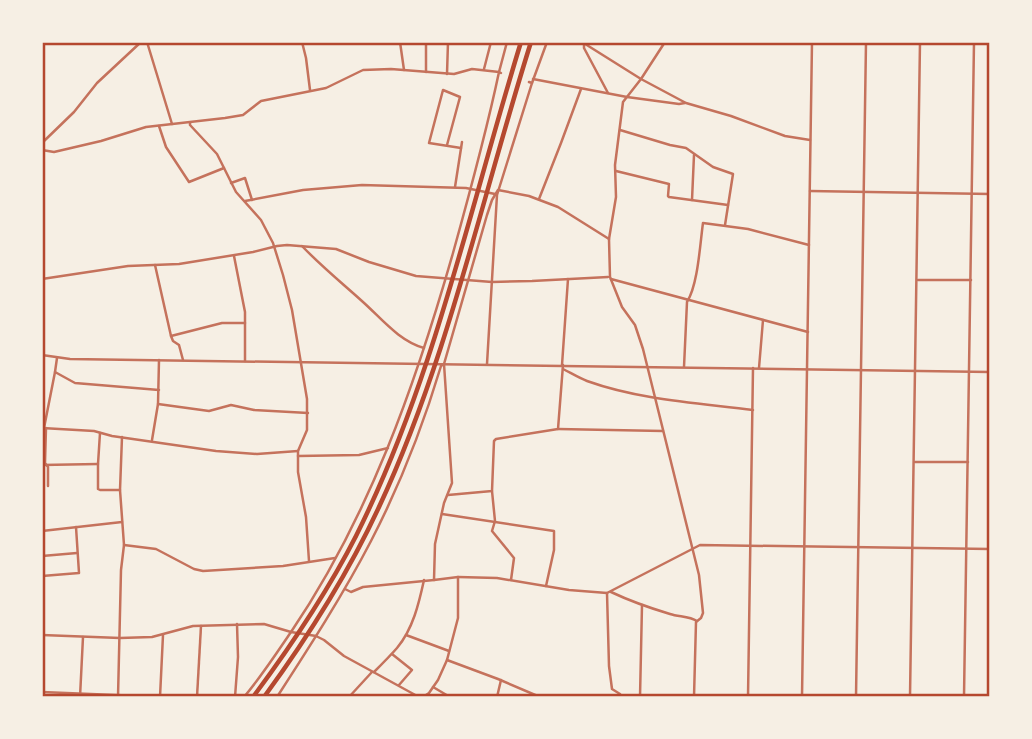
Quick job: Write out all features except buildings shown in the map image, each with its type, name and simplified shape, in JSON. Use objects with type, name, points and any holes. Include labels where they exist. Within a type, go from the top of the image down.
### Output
[{"type":"highway","points":[[252,695],[293,641],[326,590],[356,536],[381,482],[426,363],[521,42]]},
{"type":"highway","points":[[266,697],[316,622],[356,553],[393,475],[438,352],[531,42]]},
{"type":"street","points":[[42,143],[74,112],[97,83],[141,42]]},
{"type":"street","points":[[147,42],[172,124]]},
{"type":"street","points":[[302,42],[310,92]]},
{"type":"street","points":[[400,42],[404,70]]},
{"type":"street","points":[[426,42],[426,72]]},
{"type":"street","points":[[447,74],[448,42]]},
{"type":"street","points":[[483,70],[491,42]]},
{"type":"street","points":[[244,697],[252,695],[316,595],[337,558],[388,448],[446,278],[486,134],[507,42]]},
{"type":"street","points":[[434,579],[435,544],[452,483],[444,364],[487,215],[497,192],[531,81],[547,42]]},
{"type":"street","points":[[665,42],[624,102],[616,171],[616,197],[609,239],[611,278],[622,307],[638,331],[700,580],[702,616],[697,621],[694,697]]},
{"type":"street","points":[[802,697],[812,42]]},
{"type":"street","points":[[856,697],[866,42]]},
{"type":"street","points":[[910,697],[920,42]]},
{"type":"street","points":[[964,697],[974,42]]},
{"type":"street","points":[[583,43],[686,103],[785,136],[810,140]]},
{"type":"street","points":[[583,43],[608,93]]},
{"type":"street","points":[[42,149],[54,152],[146,127],[243,114],[261,101],[326,88],[363,71],[404,70],[454,74],[472,69],[500,73]]},
{"type":"street","points":[[531,81],[627,97],[686,103]]},
{"type":"street","points":[[538,199],[581,89]]},
{"type":"street","points":[[447,145],[460,97],[443,90],[429,143],[461,148]]},
{"type":"street","points":[[190,123],[217,153],[231,183],[261,220],[275,246],[292,310],[307,400],[307,430],[298,451],[298,472],[306,517],[309,561]]},
{"type":"street","points":[[159,125],[166,147],[189,182],[224,168]]},
{"type":"street","points":[[620,131],[686,148],[714,168],[733,174],[725,225]]},
{"type":"street","points":[[454,187],[463,142]]},
{"type":"street","points":[[692,201],[694,155]]},
{"type":"street","points":[[616,171],[669,184],[670,197],[729,205]]},
{"type":"street","points":[[231,183],[246,178],[252,200]]},
{"type":"street","points":[[244,201],[303,190],[344,186],[454,187],[529,195],[558,207],[609,239]]},
{"type":"street","points":[[810,191],[990,194]]},
{"type":"street","points":[[487,364],[497,192]]},
{"type":"street","points":[[487,215],[495,216]]},
{"type":"street","points":[[684,367],[687,302],[694,285],[703,223],[748,229],[809,244]]},
{"type":"street","points":[[42,279],[128,266],[179,264],[234,256],[275,246],[302,246],[336,249],[416,276],[492,282],[611,278],[808,332]]},
{"type":"street","points":[[302,246],[381,320],[410,344],[424,348]]},
{"type":"street","points":[[234,256],[245,312],[245,361]]},
{"type":"street","points":[[155,265],[171,336],[179,345],[183,360]]},
{"type":"street","points":[[558,429],[568,279]]},
{"type":"street","points":[[916,280],[971,280]]},
{"type":"street","points":[[759,368],[762,320]]},
{"type":"street","points":[[171,336],[222,323],[245,323]]},
{"type":"street","points":[[42,355],[57,358],[159,360],[990,372]]},
{"type":"street","points":[[47,486],[44,428],[57,358]]},
{"type":"street","points":[[151,441],[158,404],[159,360]]},
{"type":"street","points":[[277,697],[345,589],[372,540],[420,431],[441,366],[444,364]]},
{"type":"street","points":[[563,367],[587,380],[630,392],[753,410]]},
{"type":"street","points":[[748,697],[753,368]]},
{"type":"street","points":[[55,372],[75,383],[159,390]]},
{"type":"street","points":[[436,382],[445,382]]},
{"type":"street","points":[[158,404],[209,411],[231,405],[254,410],[308,413]]},
{"type":"street","points":[[44,428],[100,433],[237,453],[298,451]]},
{"type":"street","points":[[511,580],[514,558],[492,531],[496,439],[558,429],[663,431]]},
{"type":"street","points":[[100,433],[99,490],[120,489]]},
{"type":"street","points":[[118,696],[124,545],[120,489],[122,437]]},
{"type":"street","points":[[298,456],[359,454],[388,448]]},
{"type":"street","points":[[914,462],[968,463]]},
{"type":"street","points":[[44,465],[98,464]]},
{"type":"street","points":[[376,477],[397,486]]},
{"type":"street","points":[[447,495],[492,491]]},
{"type":"street","points":[[442,514],[554,531],[554,550],[546,586]]},
{"type":"street","points":[[42,531],[122,522]]},
{"type":"street","points":[[42,576],[79,573],[76,527]]},
{"type":"street","points":[[124,545],[156,549],[203,571],[283,566],[337,558]]},
{"type":"street","points":[[609,592],[700,545],[990,549]]},
{"type":"street","points":[[42,556],[77,553]]},
{"type":"street","points":[[345,589],[351,592],[363,587],[422,580],[481,577],[609,592],[674,616],[697,621]]},
{"type":"street","points":[[403,697],[427,695],[444,668],[458,618],[458,578]]},
{"type":"street","points":[[349,697],[392,654],[406,635],[417,610],[422,580]]},
{"type":"street","points":[[609,592],[609,666],[612,689],[621,697]]},
{"type":"street","points":[[640,697],[642,605]]},
{"type":"street","points":[[235,697],[237,624]]},
{"type":"street","points":[[42,644],[42,635],[152,637],[201,625],[264,624],[316,636],[344,656],[417,696]]},
{"type":"street","points":[[197,697],[201,625]]},
{"type":"street","points":[[42,692],[161,697],[163,635]]},
{"type":"street","points":[[406,635],[449,652]]},
{"type":"street","points":[[80,695],[83,637]]},
{"type":"street","points":[[392,654],[412,670],[398,685]]},
{"type":"street","points":[[447,660],[540,697]]},
{"type":"street","points":[[497,697],[501,680]]},
{"type":"street","points":[[433,687],[450,697]]},
{"type":"street","points":[[403,697],[408,691]]}]
